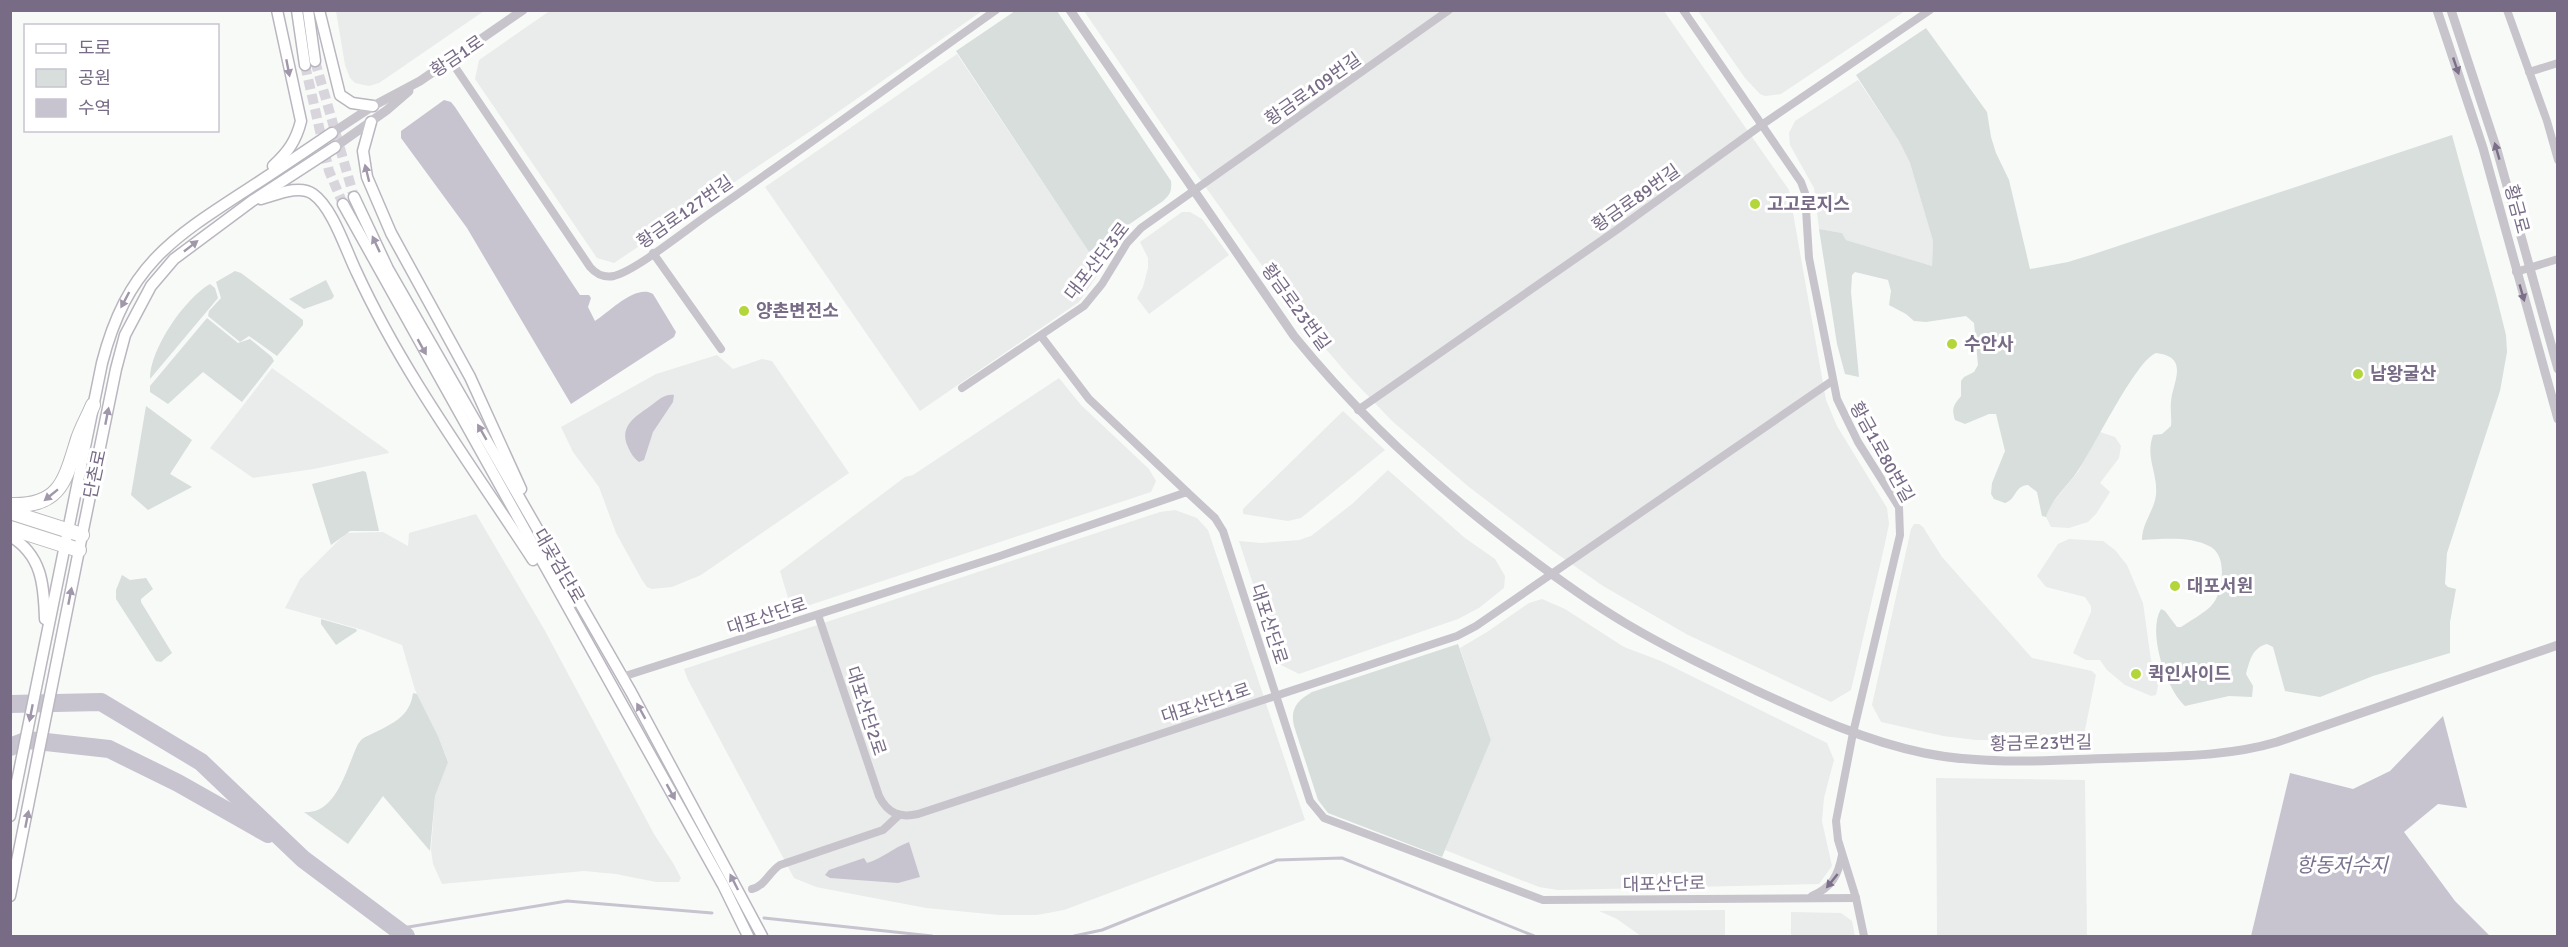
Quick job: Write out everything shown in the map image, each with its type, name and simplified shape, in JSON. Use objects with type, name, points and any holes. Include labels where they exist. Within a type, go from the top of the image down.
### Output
[{"type":"highway","points":[[10,505],[41,502],[60,488],[69,471],[83,426],[93,405]]},
{"type":"highway","points":[[10,512],[66,537],[79,550]]},
{"type":"highway","points":[[10,528],[66,537],[82,535]]},
{"type":"main road","points":[[253,186],[289,152],[297,138],[301,121],[277,10]]},
{"type":"main road","points":[[297,10],[310,63],[308,10]]},
{"type":"main road","points":[[319,10],[340,95],[352,103],[373,106]]},
{"type":"main road","points":[[371,122],[363,151],[367,177],[391,233],[470,376],[547,547]]},
{"type":"main road","name":"단촌로","points":[[10,816],[93,405],[108,341],[116,318],[138,280],[155,258],[177,237],[332,133]]},
{"type":"main road","name":"단촌로","points":[[10,896],[116,369],[132,320],[151,286],[174,259],[252,201],[336,147]]},
{"type":"main road","points":[[252,201],[301,190],[312,194],[326,206],[358,277],[411,376],[584,638]]},
{"type":"main road","name":"대곶검단로","points":[[354,197],[388,268],[622,677],[762,936]]},
{"type":"main road","name":"대곶검단로","points":[[343,204],[723,885],[748,936]]},
{"type":"main road","points":[[10,536],[28,549],[39,568],[44,596],[45,642]]},
{"type":"street","name":"황금1로","points":[[332,133],[373,106],[420,81],[523,10]]},
{"type":"street","name":"황금로127번길","points":[[451,61],[595,272],[608,277],[615,276],[653,253],[817,140],[996,10]]},
{"type":"street","name":"황금로23번길","points":[[1070,10],[1294,336],[1358,410],[1442,489],[1551,574],[1615,617],[1668,647],[1790,706],[1853,733],[1923,753],[1977,760],[2036,761],[2234,753],[2277,742],[2558,645]]},
{"type":"street","name":"황금로109번길","points":[[1194,191],[1449,10]]},
{"type":"street","name":"황금1로80번길","points":[[1683,10],[1801,182],[1805,193],[1809,258],[1832,381],[1845,418],[1899,507],[1901,523],[1853,733],[1836,820],[1842,854],[1856,898],[1864,936]]},
{"type":"street","name":"황금로89번길","points":[[1358,410],[1646,210],[1763,124],[1930,10]]},
{"type":"street","name":"황금로","points":[[2437,10],[2472,109],[2558,419]]},
{"type":"street","name":"황금로","points":[[2451,10],[2484,106],[2558,369]]},
{"type":"street","points":[[2507,10],[2547,121],[2558,160]]},
{"type":"street","points":[[2529,72],[2558,63]]},
{"type":"street","name":"황금1로","points":[[336,147],[371,122],[420,81]]},
{"type":"street","points":[[2547,121],[2558,118]]},
{"type":"street","name":"대포산단3로","points":[[962,388],[1084,306],[1102,284],[1134,235],[1194,191]]},
{"type":"street","points":[[653,253],[721,349]]},
{"type":"street","points":[[2517,272],[2558,259]]},
{"type":"street","points":[[1041,336],[1089,399],[1187,492]]},
{"type":"street","points":[[1551,574],[1832,381]]},
{"type":"street","name":"대포산단로","points":[[622,677],[818,615],[1187,492],[1219,523],[1314,808],[1324,818],[1543,900],[1856,898]]},
{"type":"street","name":"대포산단1로","points":[[895,814],[912,816],[929,811],[1457,636],[1476,626],[1551,574]]},
{"type":"street","name":"대포산단2로","points":[[818,615],[874,785],[883,804],[895,814]]},
{"type":"street","points":[[752,890],[762,885],[769,872],[780,865],[883,830],[895,814]]},
{"type":"street","points":[[1807,898],[1826,889],[1834,881],[1840,869],[1842,854]]},
{"type":"shaded area","points":[[336,10],[484,11],[379,83],[369,86],[355,83],[350,78],[345,65]]},
{"type":"shaded area","points":[[551,10],[982,11],[818,126],[614,263],[597,258],[475,79],[479,60]]},
{"type":"shaded area","points":[[1084,11],[1664,11],[1789,190],[1826,400],[1837,426],[1887,508],[1889,524],[1851,690],[1831,702],[1688,635],[1603,586],[1469,487],[1392,421],[1349,376],[1301,320],[1189,164]]},
{"type":"shaded area","points":[[1698,11],[1905,11],[1781,94],[1765,96],[1760,94],[1745,78]]},
{"type":"shaded area","points":[[957,54],[1101,270],[1079,302],[920,411],[765,187]]},
{"type":"shaded area","points":[[1858,80],[1899,141],[1910,163],[1933,241],[1932,266],[1846,240],[1842,233],[1819,229],[1814,188],[1790,145],[1789,133],[1795,121]]},
{"type":"shaded area","points":[[1182,212],[1190,212],[1202,219],[1229,255],[1149,314],[1137,298],[1143,287],[1148,268],[1148,258],[1140,242]]},
{"type":"shaded area","points":[[717,355],[733,369],[762,359],[772,361],[849,473],[701,575],[672,587],[652,589],[647,587],[642,580],[616,533],[599,487],[573,452],[561,427],[656,374]]},
{"type":"shaded area","points":[[272,368],[389,453],[314,469],[253,478],[210,448]]},
{"type":"shaded area","points":[[1059,378],[1081,405],[1149,469],[1156,481],[1151,492],[792,611],[780,571],[905,477],[913,475]]},
{"type":"shaded area","points":[[1343,411],[1385,450],[1301,518],[1288,521],[1243,514],[1243,509]]},
{"type":"shaded area","points":[[2100,432],[2115,437],[2121,446],[2119,458],[2100,483],[2110,492],[2088,522],[2069,528],[2051,527],[2046,517],[2049,507],[2078,472]]},
{"type":"shaded area","points":[[1388,470],[1465,538],[1495,559],[1505,576],[1504,588],[1479,608],[1458,619],[1299,674],[1279,664],[1239,541],[1261,543],[1299,540],[1311,536],[1352,504]]},
{"type":"shaded area","points":[[1175,510],[1197,518],[1208,530],[1305,820],[1064,910],[1037,915],[999,915],[926,908],[816,887],[794,878],[684,669],[1160,512]]},
{"type":"shaded area","points":[[476,514],[544,629],[654,834],[673,863],[681,878],[679,882],[656,882],[616,874],[584,871],[442,884],[433,864],[431,850],[435,796],[448,761],[415,690],[402,645],[363,630],[285,608],[300,579],[346,533],[383,532],[408,546],[409,533]]},
{"type":"shaded area","points":[[1914,524],[1923,527],[1942,557],[2032,658],[2092,671],[2096,675],[2083,740],[1976,740],[1943,736],[1881,722],[1872,705]]},
{"type":"shaded area","points":[[2069,539],[2103,541],[2115,550],[2127,565],[2143,603],[2151,660],[2158,686],[2156,695],[2151,696],[2125,685],[2107,670],[2100,660],[2086,660],[2073,653],[2091,612],[2091,606],[2085,597],[2046,587],[2037,576],[2058,544]]},
{"type":"shaded area","points":[[1542,599],[1565,609],[1624,647],[1661,661],[1827,743],[1834,760],[1824,798],[1822,821],[1832,866],[1819,884],[1558,890],[1539,887],[1445,850],[1491,740],[1460,648],[1529,603]]},
{"type":"shaded area","points":[[1936,778],[2085,780],[2087,936],[1937,936]]},
{"type":"shaded area","points":[[1725,910],[1725,936],[1641,936],[1617,919],[1599,911]]},
{"type":"shaded area","points":[[1791,912],[1841,913],[1852,921],[1855,936],[1791,936]]},
{"type":"green space","points":[[1015,11],[1057,11],[1171,181],[1170,192],[1163,201],[1089,252],[956,51]]},
{"type":"green space","points":[[1926,28],[1987,112],[1996,153],[2009,180],[2030,269],[2068,262],[2094,254],[2452,135],[2496,295],[2506,335],[2507,352],[2500,391],[2447,553],[2445,584],[2456,589],[2450,622],[2450,653],[2373,676],[2320,697],[2285,691],[2273,647],[2267,644],[2258,648],[2250,659],[2247,669],[2246,674],[2253,686],[2252,697],[2229,696],[2185,706],[2171,687],[2165,674],[2157,645],[2157,619],[2161,609],[2177,627],[2181,627],[2208,609],[2215,600],[2221,585],[2222,567],[2220,559],[2211,547],[2195,541],[2142,540],[2156,495],[2150,451],[2153,435],[2162,434],[2171,426],[2171,402],[2177,372],[2173,360],[2167,355],[2156,353],[2137,372],[2084,461],[2056,499],[2046,517],[2042,516],[2037,492],[2028,485],[2020,487],[2005,503],[1994,499],[1991,494],[1992,483],[2005,451],[1996,414],[1989,414],[1965,424],[1955,420],[1953,410],[1961,396],[1961,381],[1974,372],[1978,365],[1974,323],[1966,316],[1926,322],[1914,321],[1889,305],[1891,291],[1888,280],[1855,272],[1852,275],[1851,292],[1859,377],[1845,374],[1837,344],[1819,229],[1842,233],[1846,240],[1932,266],[1933,241],[1910,163],[1899,141],[1856,75]]},
{"type":"green space","points":[[235,271],[241,273],[303,320],[303,325],[277,356],[249,336],[240,342],[208,316],[209,311],[221,298],[216,282]]},
{"type":"green space","points":[[326,280],[334,296],[332,299],[304,309],[289,299]]},
{"type":"green space","points":[[210,284],[215,288],[218,298],[150,379],[155,354],[170,326],[190,301]]},
{"type":"green space","points":[[207,318],[238,343],[250,339],[274,361],[242,402],[203,372],[168,404],[150,392],[150,386]]},
{"type":"green space","points":[[146,406],[192,440],[170,474],[192,487],[148,510],[131,495]]},
{"type":"green space","points":[[366,472],[379,531],[350,531],[331,545],[312,484]]},
{"type":"green space","points":[[122,575],[130,580],[146,578],[153,589],[141,599],[141,602],[172,653],[161,662],[156,661],[116,599],[116,590]]},
{"type":"green space","points":[[321,619],[357,631],[336,645],[321,624]]},
{"type":"green space","points":[[1458,644],[1491,740],[1442,857],[1328,813],[1318,800],[1294,726],[1293,714],[1299,702],[1312,692]]},
{"type":"green space","points":[[413,693],[417,694],[448,762],[435,796],[430,851],[383,796],[348,844],[304,812],[315,811],[325,806],[333,798],[358,744],[362,739],[387,727],[401,717],[411,703]]},
{"type":"water","points":[[444,100],[451,102],[455,107],[580,295],[589,295],[591,298],[588,307],[595,321],[623,300],[646,292],[653,294],[676,332],[674,337],[571,404],[467,228],[401,138],[401,131]]},
{"type":"water","points":[[674,395],[673,402],[653,432],[644,460],[639,462],[628,447],[625,433],[627,427],[635,417],[660,399]]},
{"type":"water","name":"항동저수지","points":[[2443,716],[2467,808],[2438,804],[2404,832],[2455,901],[2490,936],[2251,936],[2290,773],[2353,789],[2390,771]]},
{"type":"water","points":[[909,842],[920,877],[898,883],[830,878],[825,875],[829,870],[864,858],[867,863],[873,861]]},
{"type":"waterway","points":[[10,704],[101,702],[201,762],[303,859],[406,936]]},
{"type":"waterway","points":[[10,747],[28,740],[109,749],[178,783],[268,834]]},
{"type":"waterway","points":[[1074,936],[1102,930],[1277,860],[1342,858],[1534,936]]},
{"type":"waterway","points":[[396,929],[567,901],[712,913]]},
{"type":"waterway","points":[[764,918],[932,936]]},
{"type":"tunnel","points":[[315,61],[354,197]]},
{"type":"tunnel","points":[[305,65],[329,171],[343,204]]},
{"type":"place","name":"고고로지스","points":[[1755,204]]},
{"type":"place","name":"양촌변전소","points":[[744,311]]},
{"type":"place","name":"수안사","points":[[1952,344]]},
{"type":"place","name":"남왕굴산","points":[[2358,374]]},
{"type":"place","name":"대포서원","points":[[2175,586]]},
{"type":"place","name":"퀵인사이드","points":[[2136,674]]}]
